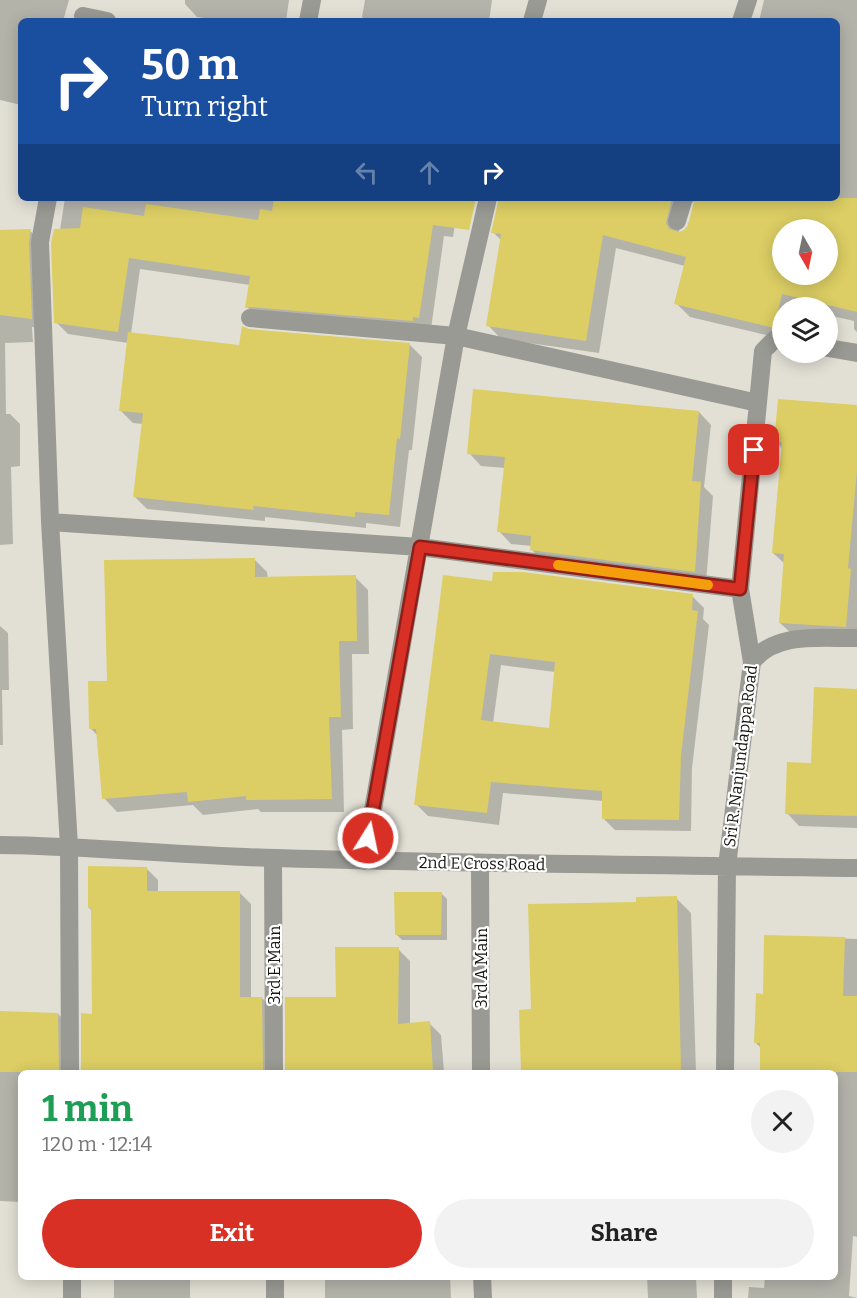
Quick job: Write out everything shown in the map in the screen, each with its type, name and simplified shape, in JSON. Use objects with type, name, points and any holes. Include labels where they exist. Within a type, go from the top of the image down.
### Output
[{"type":"street","points":[[309,18],[312,0]]},
{"type":"street","points":[[533,18],[538,0]]},
{"type":"street","points":[[742,18],[748,0]]},
{"type":"street","points":[[84,12],[99,18]]},
{"type":"street","points":[[47,201],[40,242],[50,522],[69,846],[70,1070]]},
{"type":"street","points":[[364,861],[456,336],[487,201]]},
{"type":"street","points":[[677,221],[683,201]]},
{"type":"street","points":[[250,318],[456,336],[758,403]]},
{"type":"street","name":"Sri R. Nanjundappa Road","points":[[725,1070],[727,866],[752,662],[740,589],[763,351],[772,345]]},
{"type":"street","points":[[838,350],[857,353]]},
{"type":"street","points":[[50,522],[420,547],[740,589]]},
{"type":"street","points":[[752,662],[767,648],[786,639],[857,638]]},
{"type":"street","name":"2nd E Cross Road","points":[[0,845],[69,846],[364,861],[857,868]]},
{"type":"street","name":"3rd E Main","points":[[273,858],[274,1070]]},
{"type":"street","name":"3rd A Main","points":[[480,864],[481,1070]]},
{"type":"street","points":[[72,1280],[72,1298]]},
{"type":"street","points":[[275,1280],[275,1298]]},
{"type":"street","points":[[482,1280],[483,1298]]},
{"type":"street","points":[[723,1280],[723,1298]]},
{"type":"building","points":[[840,198],[857,198],[857,312],[838,307],[838,297],[794,297],[782,294],[781,297],[772,297],[772,328],[674,304],[686,257],[603,235],[586,341],[486,326],[501,234],[491,233],[498,201],[671,201],[666,223],[669,229],[679,232],[688,225],[694,201],[840,201]]},
{"type":"building","points":[[274,201],[475,201],[469,230],[433,225],[419,318],[413,317],[413,321],[245,308],[250,276],[129,258],[118,332],[54,323],[51,243],[54,229],[80,228],[83,207],[144,216],[146,204],[258,220],[260,209],[272,211]]},
{"type":"building","points":[[31,229],[29,242],[32,319],[0,315],[0,230]]},
{"type":"building","points":[[242,326],[249,329],[410,343],[389,515],[355,512],[355,517],[253,506],[254,510],[133,497],[143,413],[119,411],[128,332],[239,345]]},
{"type":"building","points":[[473,389],[699,411],[692,481],[701,482],[695,572],[530,550],[531,536],[497,532],[505,457],[467,454]]},
{"type":"building","points":[[778,399],[857,405],[857,470],[848,568],[851,569],[846,627],[779,623],[784,554],[772,553],[782,442],[774,442]]},
{"type":"building","points":[[255,558],[255,577],[356,575],[357,641],[339,641],[341,717],[329,717],[332,799],[246,800],[246,796],[188,802],[187,792],[102,799],[96,729],[89,729],[88,681],[107,681],[104,560]]},
{"type":"building","points":[[493,572],[523,572],[693,594],[692,610],[698,611],[681,755],[679,820],[602,819],[602,791],[491,782],[487,813],[414,805],[443,575],[492,581]],"holes":[[[490,654],[555,662],[549,728],[481,720]]]},
{"type":"building","points":[[814,687],[857,689],[857,816],[785,814],[787,762],[811,763]]},
{"type":"building","points":[[88,866],[147,867],[147,891],[240,891],[240,997],[262,997],[263,1070],[81,1070],[81,1013],[92,1014],[91,908],[88,908]]},
{"type":"building","points":[[394,892],[442,892],[441,935],[395,935]]},
{"type":"building","points":[[677,896],[681,1070],[521,1070],[519,1010],[531,1009],[528,904],[636,902],[636,897]]},
{"type":"building","points":[[764,935],[845,937],[843,996],[857,996],[857,1072],[760,1070],[760,1043],[754,1043],[756,993],[763,994]]},
{"type":"building","points":[[335,947],[399,947],[398,1024],[430,1021],[433,1070],[285,1070],[285,997],[336,997]]},
{"type":"building","points":[[0,1011],[58,1013],[59,1070],[0,1072]]},
{"type":"slow traffic","points":[[558,565],[708,585]]},
{"type":"route","points":[[368,838],[420,547],[740,589],[754,450]]}]
